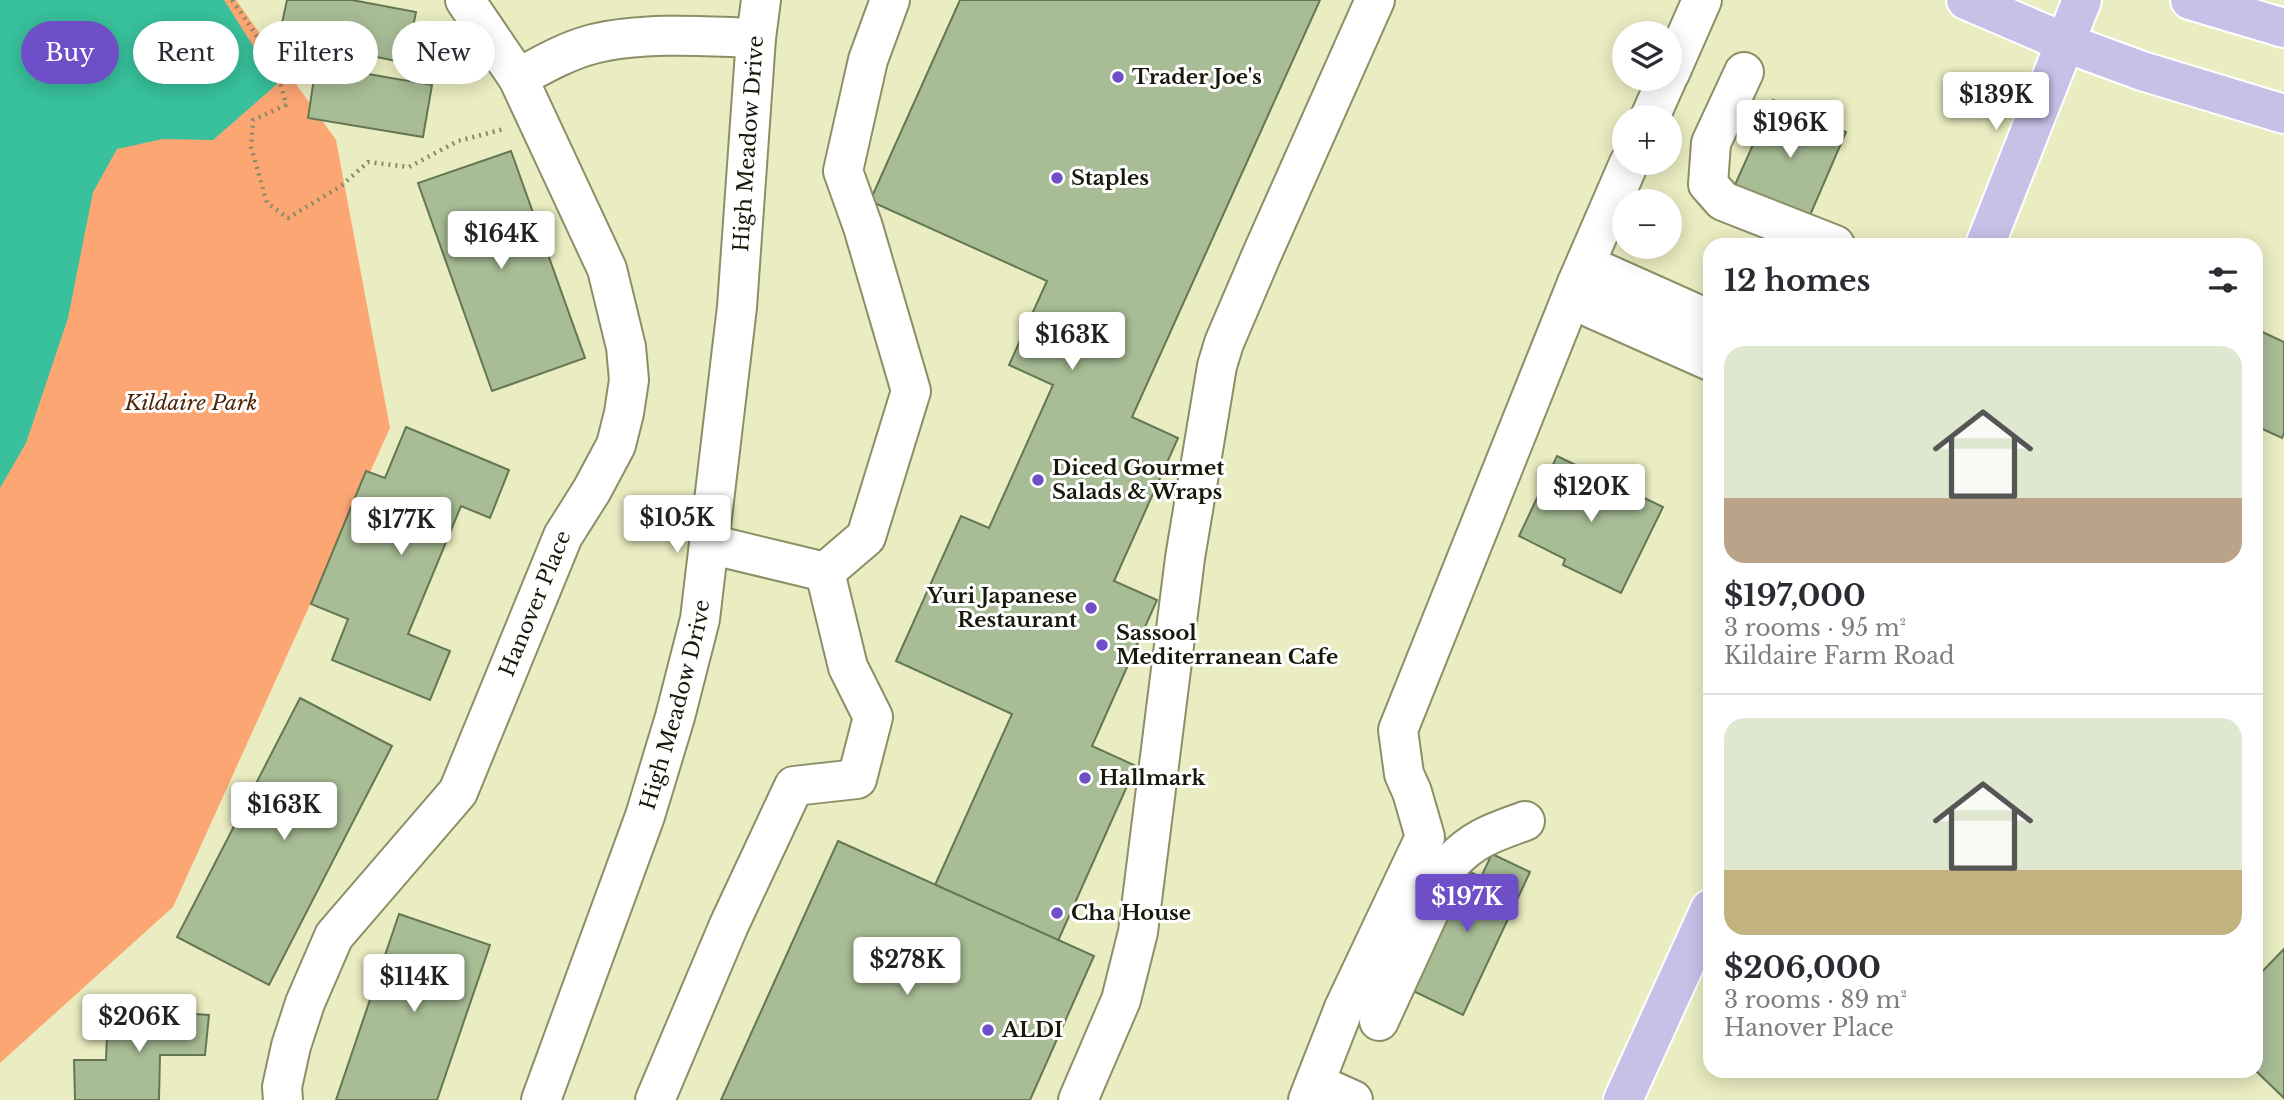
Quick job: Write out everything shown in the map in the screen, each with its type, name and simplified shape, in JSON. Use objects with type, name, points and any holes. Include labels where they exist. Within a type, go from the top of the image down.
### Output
[{"type":"main road","points":[[1966,0],[2066,43],[2142,71],[2284,114]]},
{"type":"main road","points":[[1988,238],[2082,0]]},
{"type":"main road","points":[[2190,0],[2284,27]]},
{"type":"main road","points":[[1623,1100],[1703,924]]},
{"type":"street","name":"Hanover Place","points":[[283,1100],[282,1087],[291,1045],[305,1003],[334,936],[458,792],[563,536],[592,490],[616,444],[629,380],[626,347],[607,269],[518,78],[465,0]]},
{"type":"street","name":"High Meadow Drive","points":[[541,1100],[645,816],[700,619],[737,307],[761,0]]},
{"type":"street","points":[[825,572],[866,537],[911,391],[844,172],[868,60],[890,0]]},
{"type":"street","points":[[1078,1100],[1121,1000],[1138,932],[1185,558],[1217,366],[1262,254],[1375,0]]},
{"type":"street","points":[[1682,46],[1702,0]]},
{"type":"street","points":[[518,78],[560,56],[593,44],[665,35],[756,38]]},
{"type":"street","points":[[1744,72],[1711,142],[1708,184],[1723,201],[1817,238]]},
{"type":"street","points":[[1353,1100],[1311,1092],[1344,1008],[1425,837],[1404,774],[1398,730],[1577,283],[1624,175]]},
{"type":"street","points":[[1577,283],[1605,273],[1703,317]]},
{"type":"street","points":[[1577,283],[1593,309],[1703,357]]},
{"type":"street","points":[[709,544],[825,572]]},
{"type":"street","points":[[655,1100],[729,925],[794,786],[857,779],[873,717],[848,667],[825,572]]},
{"type":"street","points":[[1379,1021],[1452,862],[1479,838],[1525,821]]},
{"type":"path","points":[[232,0],[268,52],[281,79],[286,105],[253,120],[251,147],[267,203],[288,218],[341,186],[368,162],[409,167],[458,141],[537,119]]},
{"type":"green space","name":"Kildaire Park","points":[[0,0],[236,0],[253,24],[253,84],[296,84],[336,140],[390,428],[173,907],[0,1063]]},
{"type":"shaded area","points":[[0,0],[224,0],[237,21],[133,21],[133,84],[239,84],[239,24],[253,46],[253,84],[277,84],[213,140],[163,139],[117,149],[93,192],[68,318],[26,443],[0,488]]},
{"type":"building","points":[[287,0],[352,0],[416,12],[414,21],[392,21],[392,60],[378,57],[378,21],[282,21]]},
{"type":"building","points":[[960,0],[1320,0],[1132,417],[1178,438],[1114,581],[1157,600],[1092,746],[1136,766],[1058,941],[935,885],[1012,714],[896,661],[961,516],[989,528],[1053,385],[1009,365],[1047,281],[870,201]]},
{"type":"building","points":[[378,76],[392,78],[392,84],[432,85],[423,137],[308,118],[313,84],[378,84]]},
{"type":"building","points":[[1773,100],[1846,132],[1808,220],[1734,187]]},
{"type":"building","points":[[511,151],[585,358],[492,391],[418,183]]},
{"type":"building","points":[[2263,332],[2284,342],[2282,438],[2263,429]]},
{"type":"building","points":[[406,427],[509,470],[490,518],[461,506],[408,634],[450,651],[430,700],[332,660],[348,619],[311,604],[366,471],[385,478]]},
{"type":"building","points":[[1557,456],[1663,507],[1621,593],[1563,565],[1565,559],[1519,536]]},
{"type":"building","points":[[300,698],[392,746],[269,985],[177,937]]},
{"type":"building","points":[[838,841],[1094,956],[1030,1100],[721,1100]]},
{"type":"building","points":[[1492,854],[1530,872],[1463,1015],[1405,987],[1461,868],[1481,877]]},
{"type":"building","points":[[399,914],[490,945],[437,1100],[336,1100]]},
{"type":"building","points":[[2284,949],[2284,1098],[2263,1078],[2263,971]]},
{"type":"building","points":[[108,1008],[209,1015],[205,1055],[160,1055],[159,1100],[75,1100],[74,1060],[106,1060]]},
{"type":"place","name":"Trader Joe's","points":[[1118,77]]},
{"type":"place","name":"Staples","points":[[1057,178]]},
{"type":"place","name":"Diced Gourmet Salads & Wraps","points":[[1038,480]]},
{"type":"place","name":"Yuri Japanese Restaurant","points":[[1091,608]]},
{"type":"place","name":"Sassool Mediterranean Cafe","points":[[1102,645]]},
{"type":"place","name":"Hallmark","points":[[1085,778]]},
{"type":"place","name":"Cha House","points":[[1057,913]]},
{"type":"place","name":"ALDI","points":[[988,1030]]}]
